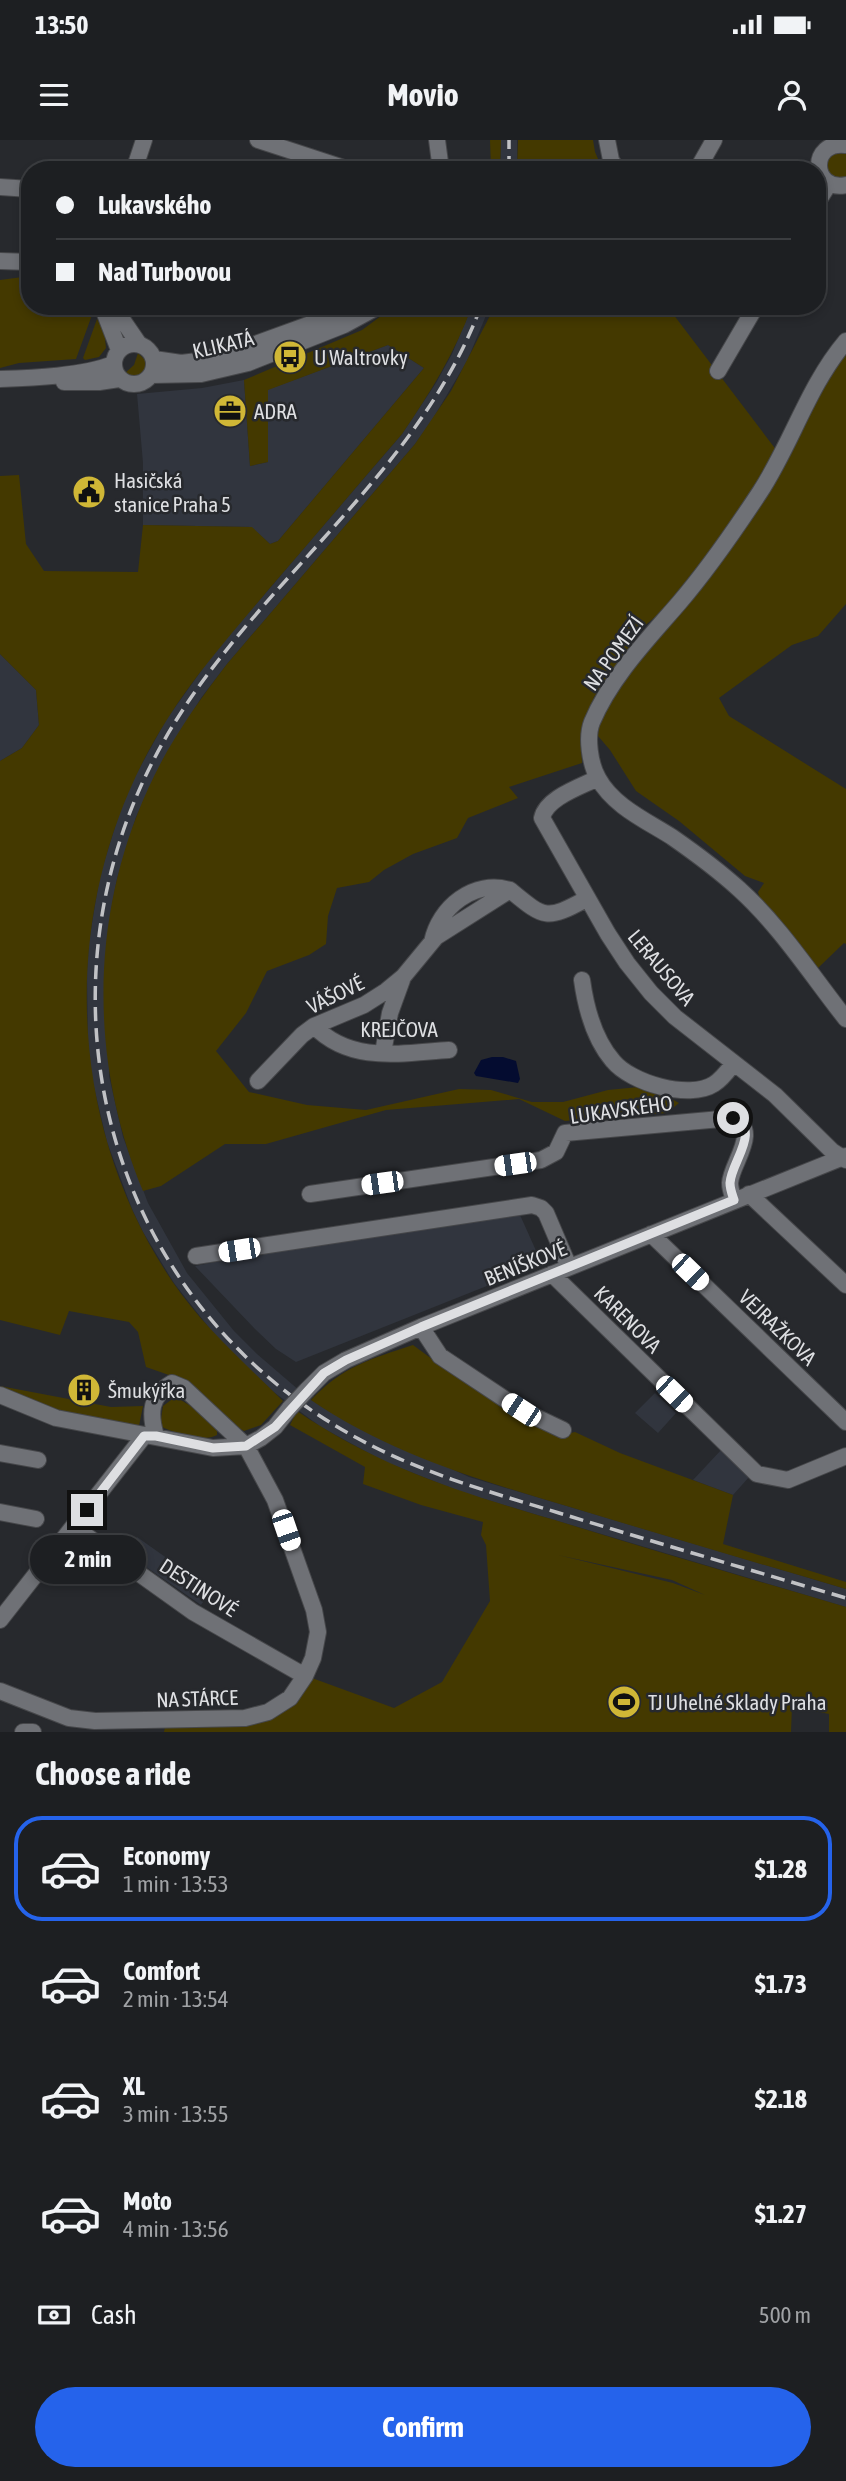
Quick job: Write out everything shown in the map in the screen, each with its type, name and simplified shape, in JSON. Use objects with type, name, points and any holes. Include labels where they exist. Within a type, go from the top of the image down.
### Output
[{"type":"street","points":[[137,161],[144,140]]},
{"type":"street","points":[[258,140],[322,161]]},
{"type":"street","points":[[437,140],[440,161]]},
{"type":"street","points":[[607,140],[612,161]]},
{"type":"street","points":[[702,161],[713,140]]},
{"type":"street","points":[[820,161],[821,154],[831,146],[846,145]]},
{"type":"street","points":[[826,181],[835,186],[846,185]]},
{"type":"street","points":[[826,189],[829,184]]},
{"type":"street","points":[[0,187],[21,188]]},
{"type":"street","points":[[0,261],[21,262]]},
{"type":"street","points":[[104,315],[117,364],[127,383],[135,384],[146,380],[153,367],[149,351],[139,344],[119,315]]},
{"type":"street","name":"KLIKATÁ","points":[[153,367],[198,361],[242,349],[335,315]]},
{"type":"street","name":"KLIKATÁ","points":[[153,367],[201,374],[248,363],[362,315]]},
{"type":"street","points":[[718,371],[751,315]]},
{"type":"street","name":"NA POMEZÍ","points":[[598,778],[592,760],[590,727],[610,687],[708,569],[761,490],[813,387],[829,361],[846,341]]},
{"type":"street","points":[[0,379],[95,370],[117,364],[130,344],[139,344]]},
{"type":"street","points":[[598,778],[624,807],[700,856],[749,899],[846,1019]]},
{"type":"street","name":"LERAUSOVA","points":[[598,778],[550,803],[543,810],[541,818],[586,899],[626,963],[675,1017],[775,1096],[832,1151],[845,1158]]},
{"type":"street","name":"VÁŠOVÉ","points":[[258,1082],[293,1043],[314,1026],[363,1005],[403,977],[432,942],[461,920],[510,890],[537,911],[549,915],[586,899]]},
{"type":"street","name":"VÁŠOVÉ","points":[[383,1053],[390,1013],[403,977]]},
{"type":"street","points":[[582,981],[589,1013],[602,1045],[614,1063],[647,1084],[675,1089],[703,1089],[713,1086],[733,1064]]},
{"type":"street","name":"KREJČOVA","points":[[314,1026],[325,1037],[348,1049],[383,1053],[449,1050]]},
{"type":"street","name":"LUKAVSKÉHO","points":[[310,1194],[541,1160],[556,1152],[565,1133],[733,1118],[742,1124],[746,1134],[730,1181],[741,1197]]},
{"type":"street","name":"BENÍŠKOVÉ","points":[[246,1446],[275,1427],[324,1373],[346,1360],[741,1197],[845,1158]]},
{"type":"street","points":[[741,1197],[846,1284]]},
{"type":"street","points":[[196,1256],[532,1205],[546,1213],[569,1267]]},
{"type":"street","name":"VEJRAŽKOVA","points":[[651,1234],[846,1422]]},
{"type":"street","name":"KARENOVA","points":[[552,1275],[757,1474],[788,1480],[846,1456]]},
{"type":"street","points":[[421,1327],[440,1356],[521,1410],[563,1430]]},
{"type":"street","name":"NA STÁRCE","points":[[0,1691],[69,1717],[95,1721],[245,1718],[268,1712],[290,1698],[305,1676],[313,1658],[318,1632],[314,1610],[275,1500],[246,1446],[184,1388],[172,1383],[163,1388],[154,1400],[150,1413],[150,1436]]},
{"type":"street","points":[[0,1395],[56,1418],[213,1448],[246,1446]]},
{"type":"street","points":[[0,1620],[150,1436]]},
{"type":"street","points":[[0,1453],[38,1460]]},
{"type":"street","points":[[0,1512],[36,1519]]},
{"type":"street","name":"DESTINOVÉ","points":[[74,1527],[193,1612],[305,1676]]},
{"type":"street","points":[[23,1732],[33,1732]]},
{"type":"shaded area","points":[[490,140],[501,140],[500,161],[491,161]]},
{"type":"shaded area","points":[[501,140],[517,140],[517,161],[500,161]]},
{"type":"shaded area","points":[[518,140],[593,140],[599,161],[517,161]]},
{"type":"shaded area","points":[[846,152],[846,177],[840,179],[828,174],[826,161],[831,154]]},
{"type":"shaded area","points":[[21,277],[21,315],[92,315],[76,359],[19,363],[0,368],[0,280]]},
{"type":"shaded area","points":[[468,315],[486,315],[467,361],[432,420],[415,444],[201,698],[163,760],[136,817],[117,879],[111,910],[109,1076],[123,1137],[148,1203],[187,1273],[234,1331],[257,1354],[307,1397],[330,1412],[469,1477],[846,1589],[846,1607],[464,1493],[385,1462],[321,1427],[245,1367],[221,1343],[174,1283],[132,1209],[107,1142],[92,1079],[88,1047],[89,941],[100,875],[120,811],[133,780],[166,720],[214,653],[402,434],[452,354]]},
{"type":"shaded area","points":[[468,315],[450,356],[402,434],[216,652],[168,718],[132,784],[107,854],[92,927],[87,1000],[92,1074],[108,1146],[135,1216],[172,1281],[211,1329],[283,1401],[261,1425],[244,1431],[232,1424],[186,1381],[146,1367],[138,1332],[129,1322],[69,1311],[60,1335],[0,1320],[0,761],[22,748],[39,725],[36,690],[0,654],[0,476],[19,475],[26,544],[44,571],[138,572],[143,525],[252,527],[270,544],[278,541],[424,368],[388,345],[268,390],[268,462],[250,466],[244,380],[362,330],[381,316]]},
{"type":"shaded area","points":[[490,315],[674,315],[777,451],[728,528],[662,611],[642,628],[594,697],[581,737],[582,763],[509,787],[518,798],[468,818],[457,838],[413,854],[369,882],[337,888],[328,916],[326,944],[309,955],[267,971],[246,1013],[216,1051],[249,1092],[307,1105],[366,1110],[459,1089],[491,1090],[532,1102],[563,1102],[608,1090],[649,1086],[679,1103],[667,1113],[565,1121],[519,1099],[386,1110],[266,1144],[225,1144],[161,1186],[143,1191],[125,1142],[113,1092],[106,1041],[104,989],[107,938],[115,887],[129,837],[148,789],[165,756],[205,694],[227,664],[415,444],[451,391]]},
{"type":"shaded area","points":[[97,319],[104,330],[106,348],[99,357],[85,360],[83,358]]},
{"type":"shaded area","points":[[388,345],[424,368],[278,541],[270,544],[251,527],[143,525],[143,463],[137,394],[202,388],[244,380],[250,466],[268,462],[267,390]]},
{"type":"shaded area","points":[[846,347],[846,604],[818,636],[792,645],[719,698],[729,716],[846,789],[846,944],[818,968],[760,899],[758,892],[764,883],[745,876],[679,821],[636,791],[598,736],[600,713],[632,664],[667,627]]},
{"type":"shaded area","points":[[138,353],[146,361],[146,370],[140,376],[132,378],[124,374],[134,365]]},
{"type":"shaded area","points":[[0,654],[36,690],[39,725],[22,748],[0,761]]},
{"type":"shaded area","points":[[520,1215],[542,1264],[296,1362],[276,1349],[195,1266],[257,1254]]},
{"type":"shaded area","points":[[413,1345],[436,1362],[562,1435],[575,1432],[620,1453],[733,1495],[723,1544],[846,1582],[846,1589],[469,1476],[372,1436],[311,1400],[346,1371]]},
{"type":"shaded area","points":[[0,1386],[111,1407],[143,1406],[138,1431],[59,1414],[0,1390]]},
{"type":"shaded area","points":[[655,1393],[676,1413],[658,1433],[635,1413]]},
{"type":"shaded area","points":[[179,1399],[196,1409],[217,1431],[217,1435],[197,1438],[160,1426],[163,1406],[171,1400]]},
{"type":"shaded area","points":[[297,1411],[363,1450],[463,1492],[846,1607],[846,1732],[829,1732],[829,1714],[792,1706],[791,1732],[164,1732],[165,1727],[249,1725],[312,1678],[394,1708],[442,1682],[490,1601],[486,1545],[481,1535],[483,1522],[421,1505],[363,1484],[365,1467],[290,1425]],"holes":[[[558,1555],[672,1580],[705,1595],[673,1583]]]},
{"type":"shaded area","points":[[722,1449],[750,1476],[733,1495],[693,1480]]},
{"type":"shaded area","points":[[137,1537],[212,1590],[201,1605],[126,1553]]},
{"type":"water","points":[[492,1057],[516,1061],[520,1079],[518,1083],[476,1076],[474,1073],[481,1060]]},
{"type":"railway","points":[[509,140],[509,161]]},
{"type":"railway","points":[[477,315],[454,366],[419,421],[380,473],[250,621],[209,673],[172,727],[126,823],[101,923],[96,1024],[111,1123],[145,1217],[198,1303],[268,1377],[357,1438],[406,1462],[482,1489],[846,1598]]},
{"type":"place","name":"U Waltrovky","points":[[290,357]]},
{"type":"place","name":"ADRA","points":[[230,411]]},
{"type":"place","name":"Hasičská stanice Praha 5","points":[[89,492]]},
{"type":"place","name":"Šmukýřka","points":[[84,1390]]},
{"type":"place","name":"TJ Uhelné Sklady Praha","points":[[624,1702]]},
{"type":"route","points":[[87,1510],[144,1436],[213,1448],[246,1446],[275,1427],[324,1373],[346,1360],[734,1200],[730,1181],[746,1130],[733,1118]]}]
